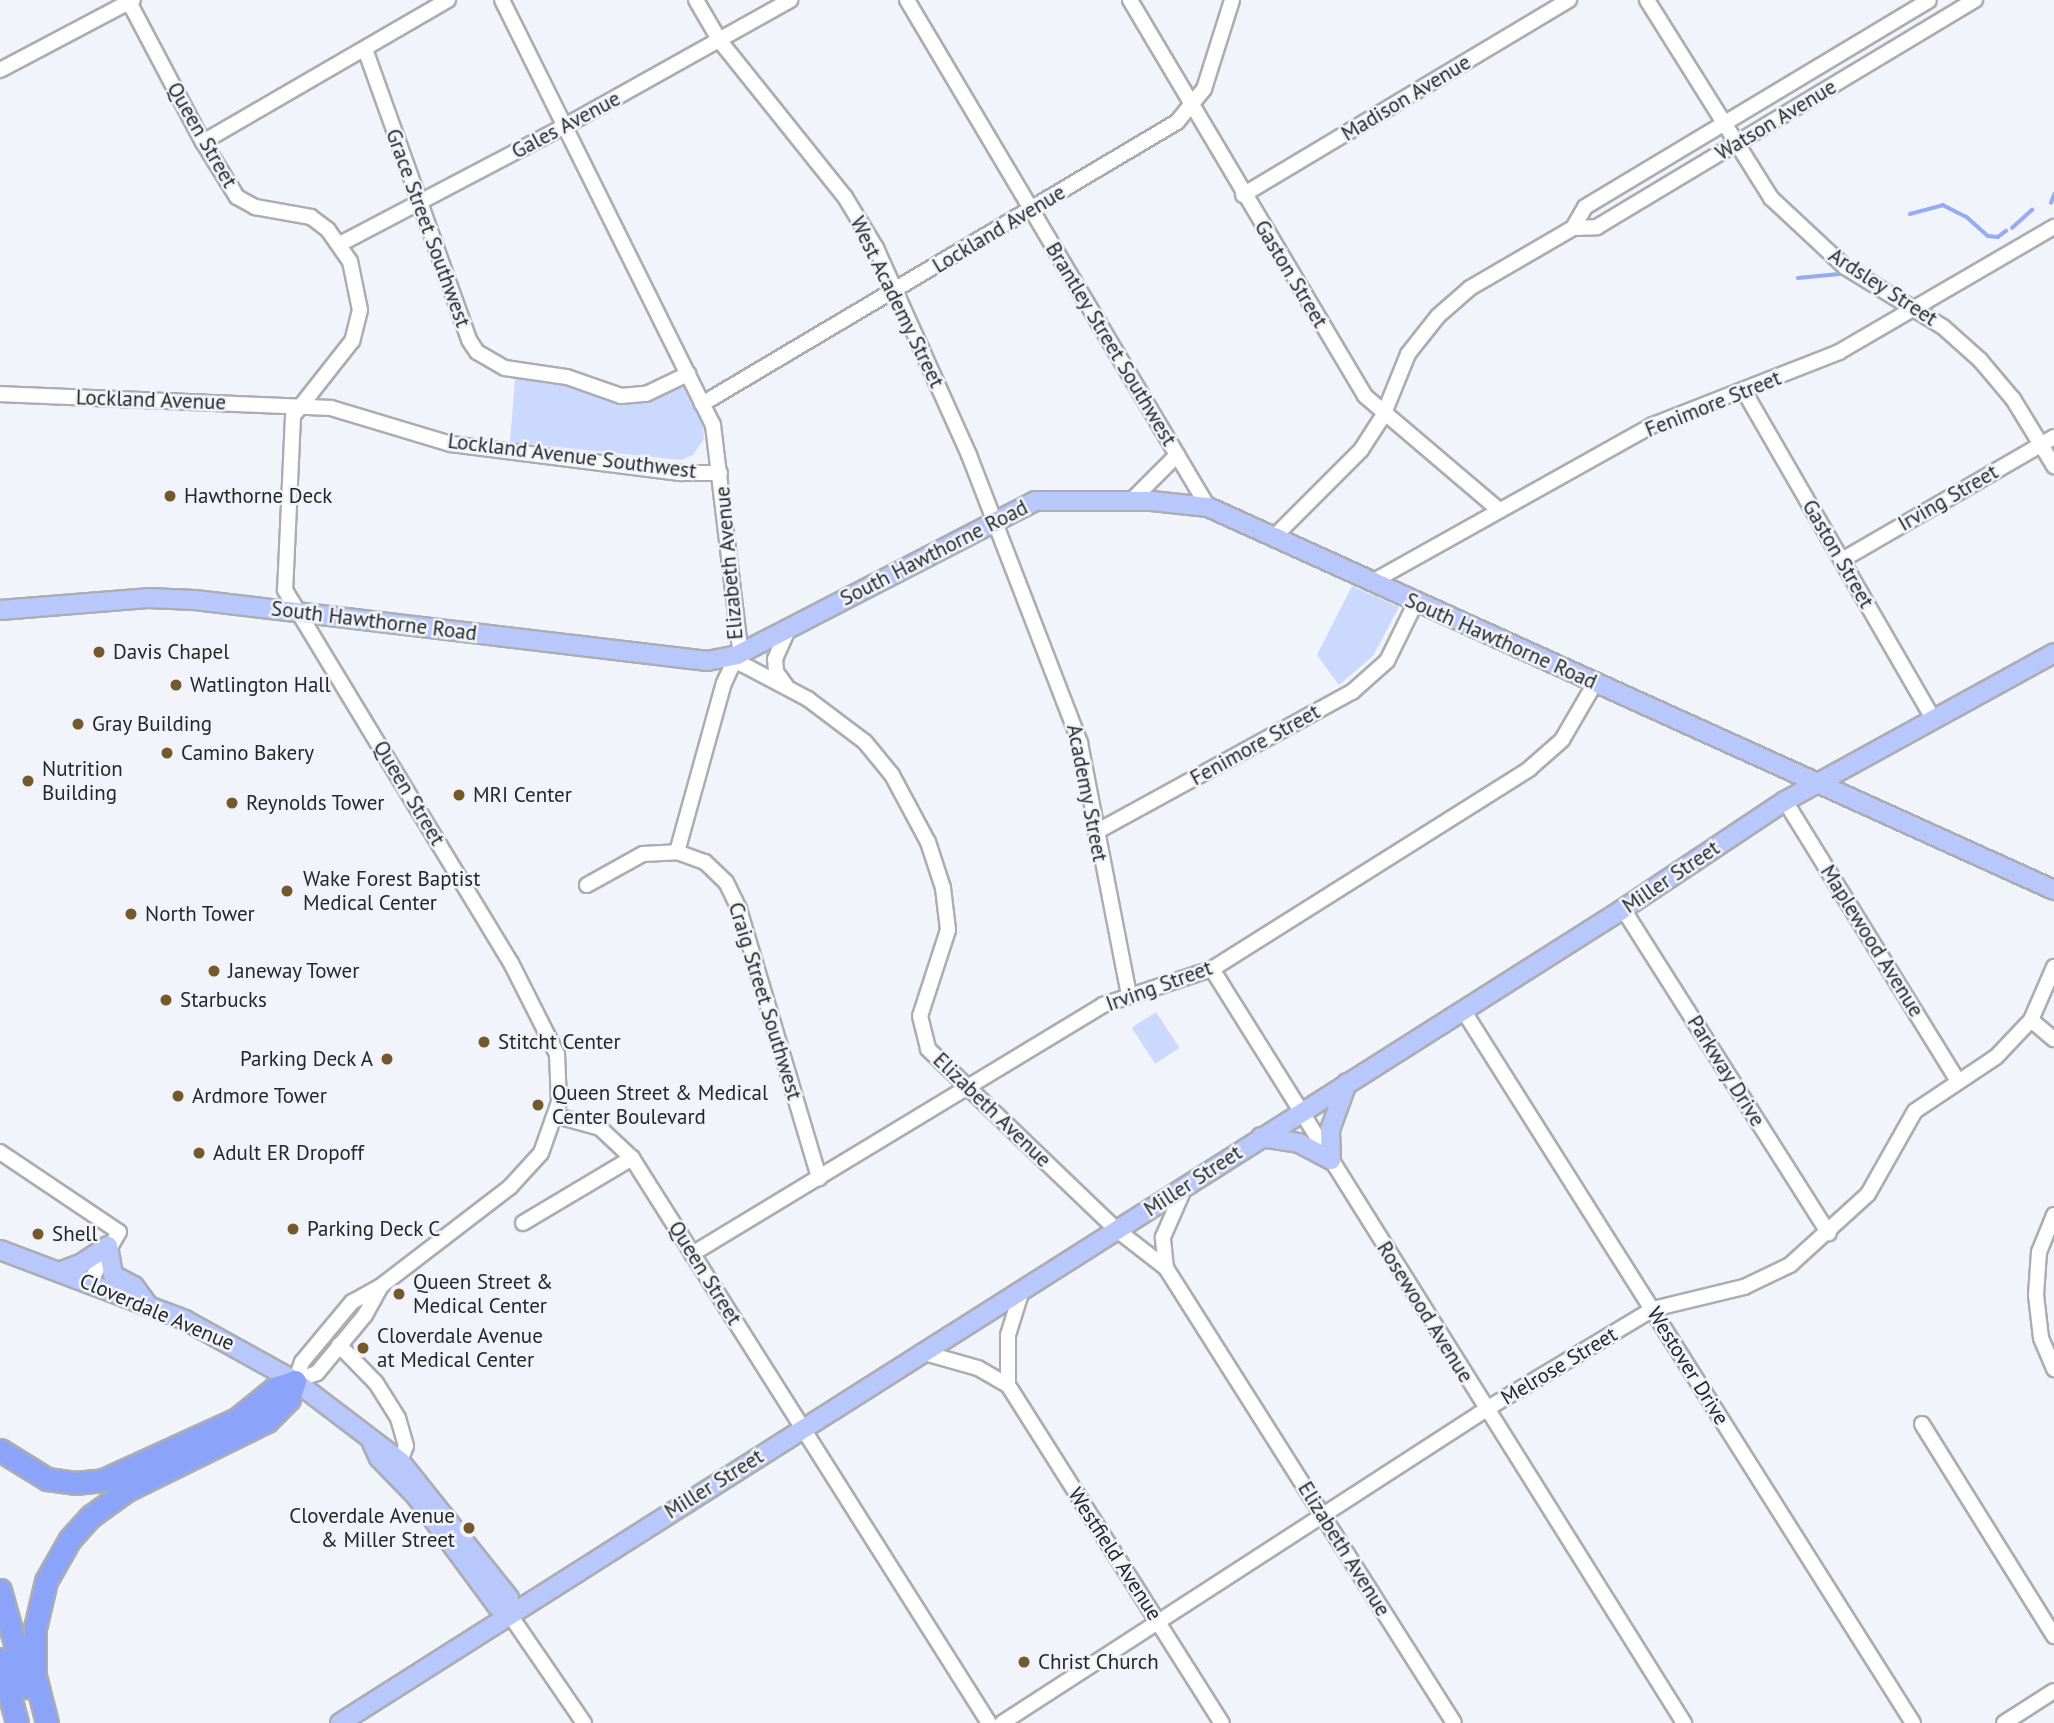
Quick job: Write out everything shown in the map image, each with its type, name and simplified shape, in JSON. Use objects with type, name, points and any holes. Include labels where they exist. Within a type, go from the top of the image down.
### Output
[{"type":"highway","points":[[0,1450],[47,1479],[75,1483],[103,1480],[237,1419],[275,1388],[295,1381]]},
{"type":"highway","points":[[47,1723],[35,1676],[35,1628],[46,1581],[70,1539],[120,1494],[267,1421],[289,1399],[295,1381]]},
{"type":"highway","points":[[0,1590],[37,1723]]},
{"type":"highway","points":[[0,1659],[18,1723]]},
{"type":"main road","name":"South Hawthorne Road","points":[[0,610],[173,598],[692,660],[737,655],[997,518],[1048,500],[1132,500],[1208,507],[2054,890]]},
{"type":"main road","name":"Miller Street","points":[[340,1723],[1623,909],[1781,803],[1932,717],[2054,653]]},
{"type":"main road","points":[[1777,765],[1781,782],[1781,803]]},
{"type":"main road","points":[[1847,765],[1853,799]]},
{"type":"main road","points":[[1261,1137],[1299,1143],[1331,1160],[1330,1130],[1347,1083]]},
{"type":"main road","points":[[59,1272],[82,1264],[114,1239]]},
{"type":"main road","points":[[114,1239],[113,1275],[134,1286],[147,1304]]},
{"type":"main road","name":"Cloverdale Avenue","points":[[0,1250],[147,1304],[235,1343],[295,1381],[372,1443],[400,1461],[509,1598],[510,1615]]},
{"type":"main road","name":"Cloverdale Avenue","points":[[372,1443],[379,1458],[415,1495],[498,1607],[510,1615]]},
{"type":"main road","points":[[468,1643],[485,1617],[480,1583]]},
{"type":"street","points":[[202,142],[448,0]]},
{"type":"street","name":"Elizabeth Avenue","points":[[502,0],[688,374],[718,445],[737,655],[742,664],[758,675],[788,688],[844,722],[878,756],[928,842],[943,888],[948,930],[920,1026],[933,1056],[1117,1230],[1166,1268],[1454,1723]]},
{"type":"street","name":"West Academy Street","points":[[696,0],[720,41],[845,197],[897,290],[997,518]]},
{"type":"street","name":"Gales Avenue","points":[[340,244],[565,126],[790,0]]},
{"type":"street","name":"Brantley Street Southwest","points":[[907,0],[1208,507]]},
{"type":"street","name":"Gaston Street","points":[[1130,0],[1243,195],[1365,396],[1383,416],[1498,509]]},
{"type":"street","name":"Lockland Avenue","points":[[702,404],[1177,122],[1193,106],[1211,72],[1231,0]]},
{"type":"street","name":"Madison Avenue","points":[[1243,195],[1569,0]]},
{"type":"street","name":"Ardsley Street","points":[[1647,0],[1760,185],[1810,237],[1845,267],[1943,327],[1993,374],[2048,440],[2054,466]]},
{"type":"street","name":"Watson Avenue","points":[[1573,228],[1585,207],[1929,0]]},
{"type":"street","name":"Watson Avenue","points":[[1275,536],[1356,455],[1383,416],[1408,354],[1438,316],[1470,288],[1573,228],[1597,227],[1975,0]]},
{"type":"street","points":[[0,71],[130,1]]},
{"type":"street","name":"Queen Street","points":[[130,1],[202,142],[245,203],[311,217],[340,244],[356,279],[360,310],[352,341],[293,416],[285,590],[301,612],[538,1009],[557,1054],[557,1116],[600,1128],[632,1158],[989,1723]]},
{"type":"street","name":"Grace Street Southwest","points":[[365,49],[469,340],[492,364],[567,377],[621,397],[646,394],[688,374]]},
{"type":"street","name":"Fenimore Street","points":[[1372,582],[1498,509],[1653,425],[1839,352],[2054,227]]},
{"type":"street","name":"Gaston Street","points":[[1744,391],[1932,717]]},
{"type":"street","name":"Lockland Avenue","points":[[0,394],[302,406]]},
{"type":"street","name":"Lockland Avenue Southwest","points":[[302,406],[331,408],[451,444],[668,471],[720,473]]},
{"type":"street","name":"Irving Street","points":[[1842,560],[2048,440]]},
{"type":"street","points":[[1132,500],[1177,455]]},
{"type":"street","name":"Academy Street","points":[[997,518],[1069,709],[1097,832],[1129,995]]},
{"type":"street","name":"Fenimore Street","points":[[1097,832],[1352,692],[1387,662],[1416,602]]},
{"type":"street","points":[[788,688],[776,672],[775,659],[789,628]]},
{"type":"street","points":[[677,852],[724,683],[737,655]]},
{"type":"street","name":"Irving Street","points":[[692,1254],[1103,1005],[1213,970],[1529,769],[1562,740],[1595,683]]},
{"type":"street","name":"Maplewood Avenue","points":[[1781,803],[1958,1082]]},
{"type":"street","name":"Craig Street Southwest","points":[[587,885],[643,854],[677,852],[713,867],[733,892],[819,1178]]},
{"type":"street","name":"Parkway Drive","points":[[1623,909],[1829,1233]]},
{"type":"street","name":"Melrose Street","points":[[1002,1723],[1160,1624],[1485,1410],[1653,1309],[1720,1294],[1767,1278],[1829,1233],[1868,1194],[1915,1111],[1996,1057],[2031,1020],[2054,967]]},
{"type":"street","name":"Rosewood Avenue","points":[[1213,970],[1485,1410],[1684,1723]]},
{"type":"street","name":"Westover Drive","points":[[1463,1010],[1913,1723]]},
{"type":"street","points":[[2031,1020],[2054,1039]]},
{"type":"street","points":[[295,1381],[302,1362],[352,1302],[381,1286],[510,1187],[541,1153],[557,1116]]},
{"type":"street","points":[[0,1152],[114,1239],[89,1283]]},
{"type":"street","points":[[523,1223],[632,1158]]},
{"type":"street","points":[[1166,1268],[1163,1237],[1186,1185]]},
{"type":"street","points":[[2054,1215],[2039,1252],[2036,1295],[2041,1338],[2054,1369]]},
{"type":"street","points":[[295,1381],[317,1373],[365,1315],[381,1286]]},
{"type":"street","points":[[1008,1385],[1008,1335],[1021,1290]]},
{"type":"street","points":[[340,1345],[376,1382],[398,1418],[406,1446],[400,1461]]},
{"type":"street","name":"Westfield Avenue","points":[[921,1352],[978,1368],[1008,1385],[1222,1723]]},
{"type":"street","points":[[1922,1424],[2054,1636]]},
{"type":"street","name":"Cloverdale Avenue","points":[[510,1615],[584,1723]]},
{"type":"street","points":[[2004,1723],[2054,1691]]},
{"type":"shaded area","points":[[515,379],[559,382],[625,402],[654,399],[683,385],[703,426],[704,439],[693,455],[681,460],[510,442]]},
{"type":"shaded area","points":[[1352,586],[1399,607],[1373,656],[1339,685],[1317,655]]},
{"type":"shaded area","points":[[1156,1012],[1179,1048],[1155,1064],[1132,1028]]},
{"type":"waterway","points":[[2051,203],[2054,195]]},
{"type":"waterway","points":[[1910,214],[1943,205],[1967,217],[1988,236],[1998,237],[2006,231]]},
{"type":"waterway","points":[[2012,228],[2032,210]]},
{"type":"waterway","points":[[1798,278],[1839,274]]},
{"type":"place","name":"Hawthorne Deck","points":[[170,496]]},
{"type":"place","name":"Davis Chapel","points":[[99,652]]},
{"type":"place","name":"Watlington Hall","points":[[176,685]]},
{"type":"place","name":"Gray Building","points":[[78,724]]},
{"type":"place","name":"Camino Bakery","points":[[167,753]]},
{"type":"place","name":"Nutrition Building","points":[[28,781]]},
{"type":"place","name":"MRI Center","points":[[459,795]]},
{"type":"place","name":"Reynolds Tower","points":[[232,803]]},
{"type":"place","name":"Wake Forest Baptist Medical Center","points":[[287,891]]},
{"type":"place","name":"North Tower","points":[[131,914]]},
{"type":"place","name":"Janeway Tower","points":[[214,971]]},
{"type":"place","name":"Starbucks","points":[[166,1000]]},
{"type":"place","name":"Stitcht Center","points":[[484,1042]]},
{"type":"place","name":"Parking Deck A","points":[[387,1059]]},
{"type":"place","name":"Ardmore Tower","points":[[178,1096]]},
{"type":"place","name":"Queen Street & Medical Center Boulevard","points":[[538,1105]]},
{"type":"place","name":"Adult ER Dropoff","points":[[199,1153]]},
{"type":"place","name":"Parking Deck C","points":[[293,1229]]},
{"type":"place","name":"Shell","points":[[38,1234]]},
{"type":"place","name":"Queen Street & Medical Center","points":[[399,1294]]},
{"type":"place","name":"Cloverdale Avenue at Medical Center","points":[[363,1348]]},
{"type":"place","name":"Cloverdale Avenue & Miller Street","points":[[469,1528]]},
{"type":"place","name":"Christ Church","points":[[1024,1662]]}]
